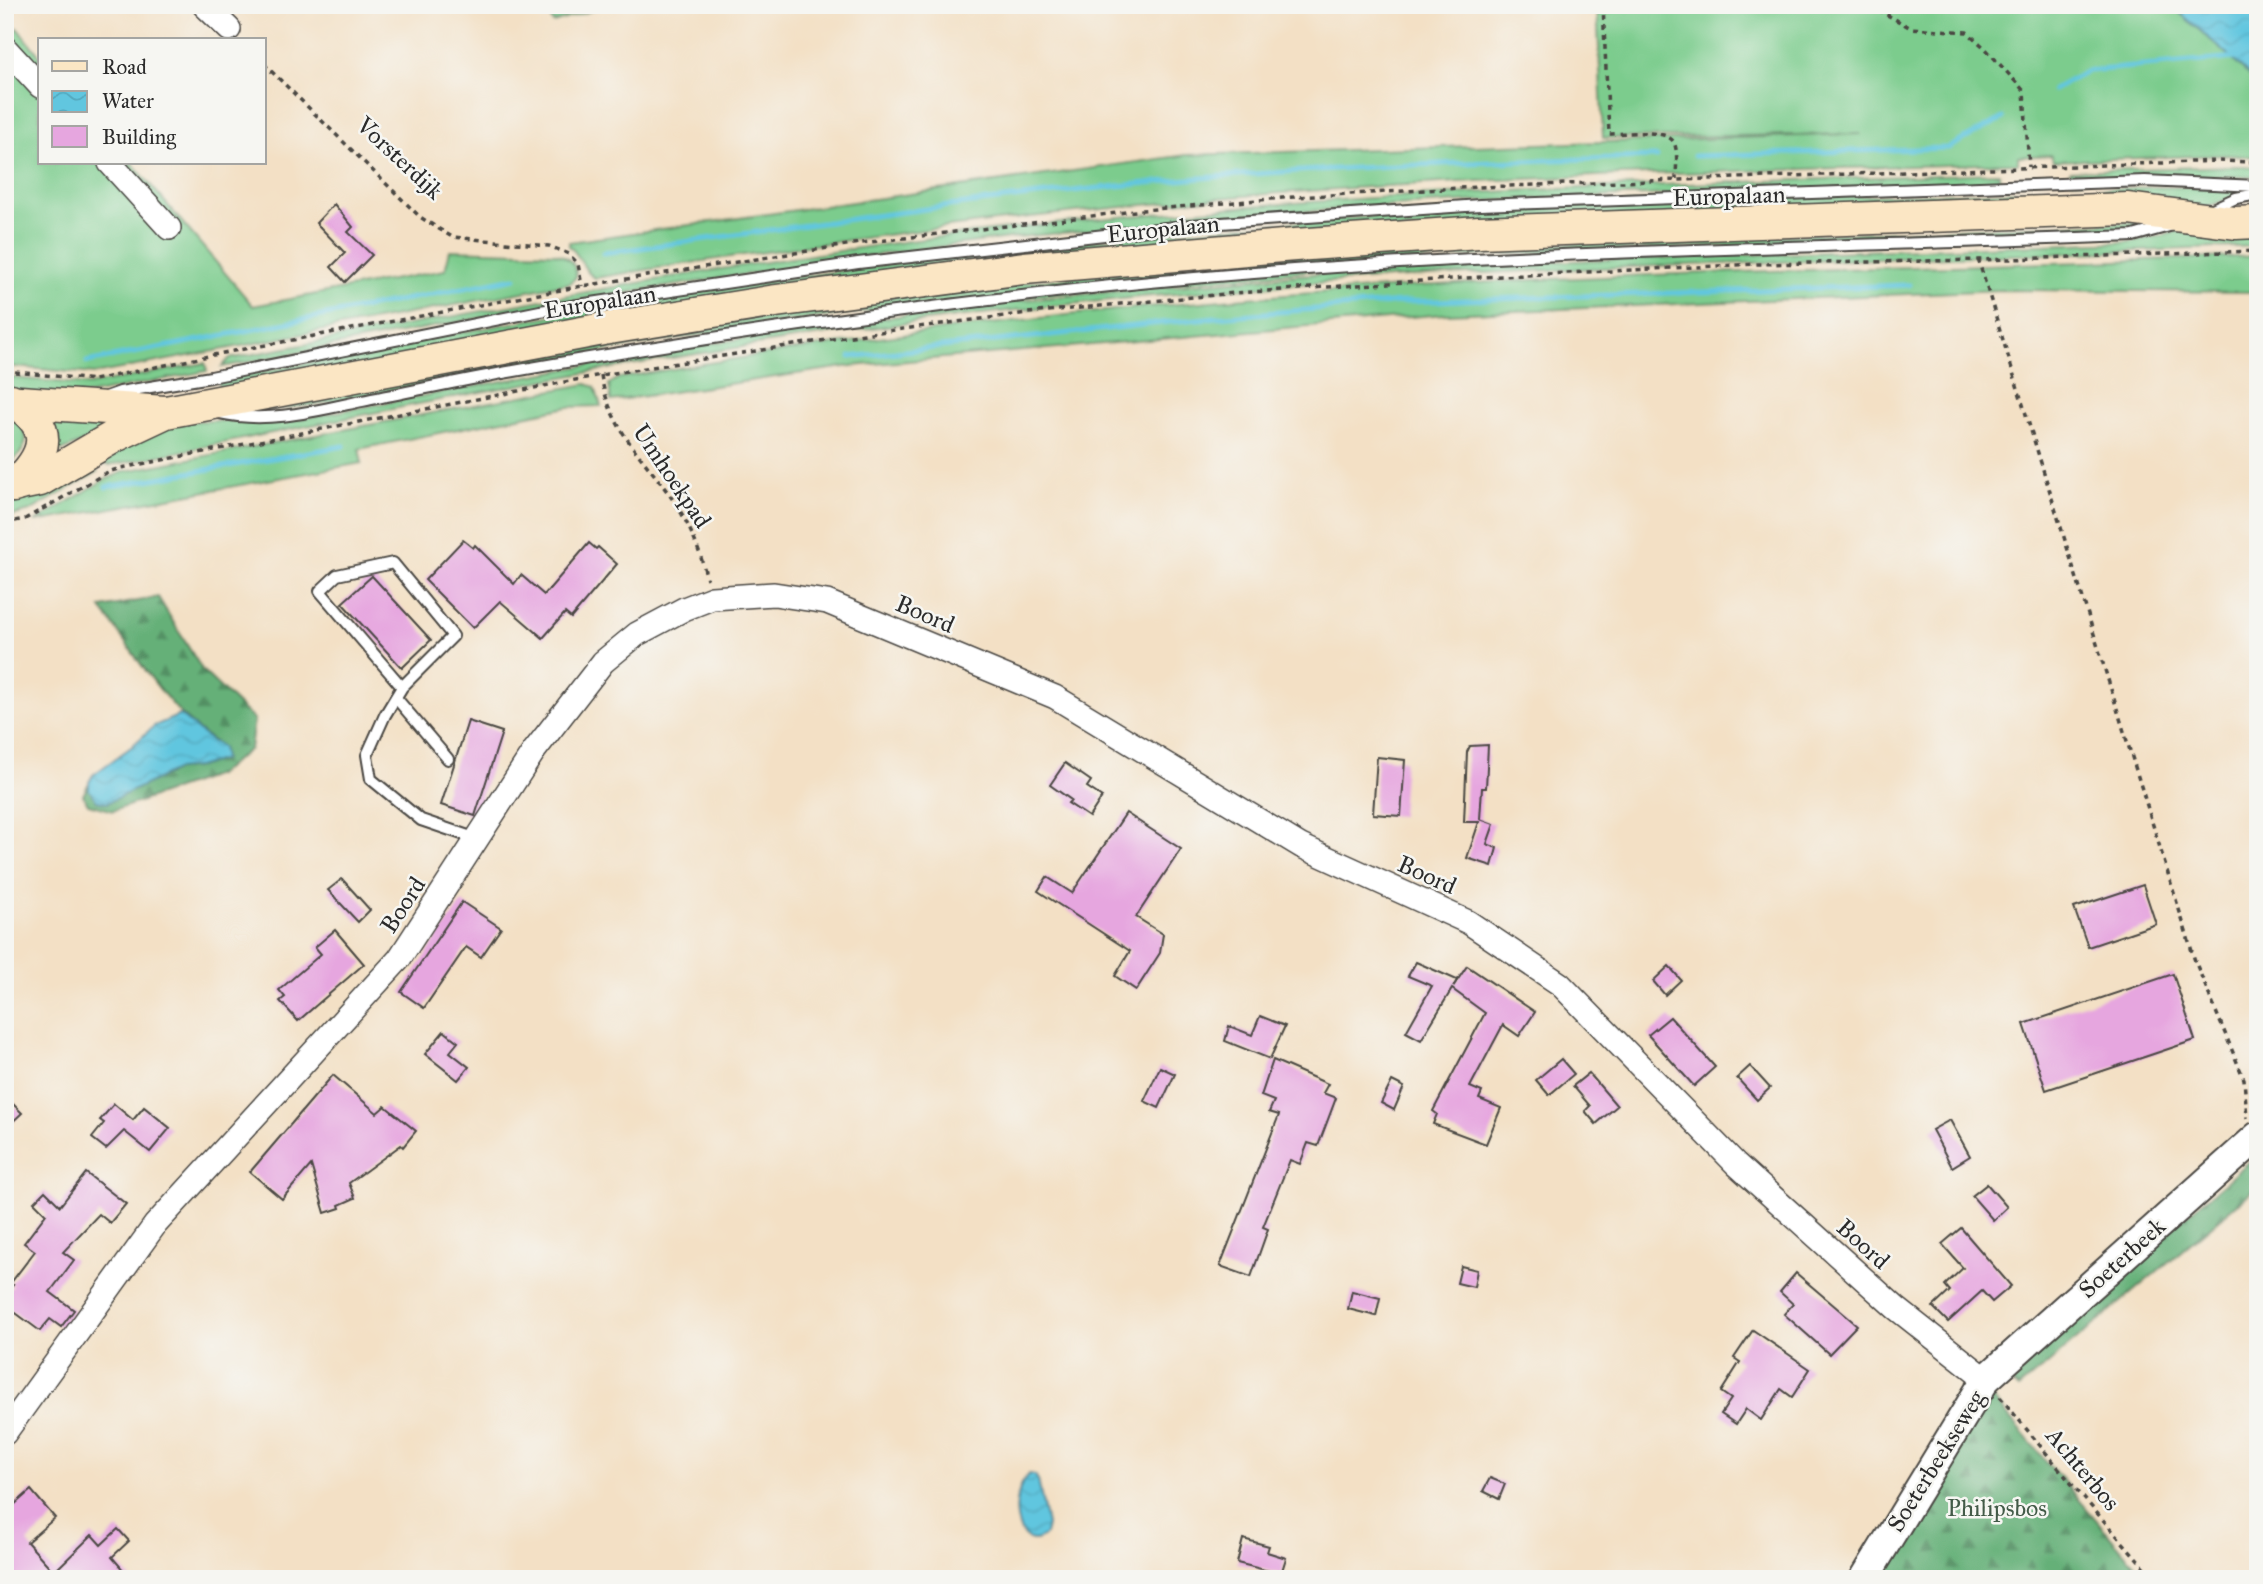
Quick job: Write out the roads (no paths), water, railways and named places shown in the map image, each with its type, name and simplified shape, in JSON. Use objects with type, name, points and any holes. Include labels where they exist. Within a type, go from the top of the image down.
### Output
[{"type":"main road","name":"Europalaan","points":[[10,487],[40,480],[115,436],[180,409],[616,327],[776,301],[1024,268],[1479,232],[2128,209],[2236,223],[2258,222]]},
{"type":"main road","name":"Europalaan","points":[[7,391],[81,405],[180,409]]},
{"type":"main road","points":[[7,391],[38,423],[43,442],[33,468],[10,487]]},
{"type":"street","points":[[204,5],[229,29]]},
{"type":"street","points":[[5,48],[38,84]]},
{"type":"street","points":[[111,164],[169,228]]},
{"type":"street","name":"Boord","points":[[5,1433],[155,1225],[399,959],[534,751],[603,662],[637,634],[684,609],[712,598],[774,594],[827,601],[1055,697],[1301,846],[1468,922],[1560,984],[1736,1164],[1896,1308],[1986,1380]]},
{"type":"street","name":"Soeterbeek","points":[[1986,1380],[2253,1141]]},
{"type":"street","name":"Soeterbeekseweg","points":[[1864,1579],[1986,1380]]},
{"type":"lane","name":"Europalaan","points":[[81,405],[120,393],[540,311],[858,263],[1192,225],[1494,205],[2145,181],[2258,186]]},
{"type":"lane","name":"Europalaan","points":[[180,409],[235,416],[285,417],[507,372],[732,335],[1025,295],[1362,264],[2133,236],[2164,229],[2236,198],[2258,194]]},
{"type":"lane","points":[[448,759],[399,693],[320,591],[337,575],[393,563],[453,636],[399,693],[367,755],[370,779],[421,820],[477,839]]},
{"type":"water","points":[[2171,5],[2243,5],[2258,17],[2258,84],[2227,54]]},
{"type":"water","points":[[180,715],[222,747],[224,759],[198,767],[178,769],[107,803],[97,801],[89,790],[93,775],[154,726]]},
{"type":"water","points":[[1029,1474],[1035,1475],[1038,1480],[1047,1525],[1045,1535],[1035,1540],[1027,1538],[1017,1521],[1018,1496]]},
{"type":"waterway","points":[[2053,90],[2087,71],[2237,58]]},
{"type":"waterway","points":[[1694,156],[1948,148],[2003,118]]},
{"type":"waterway","points":[[603,253],[969,203],[1189,179],[1423,165],[1657,157]]},
{"type":"waterway","points":[[87,362],[515,278]]},
{"type":"waterway","points":[[850,357],[1216,317],[1403,302],[1909,285]]},
{"type":"waterway","points":[[106,487],[344,446]]},
{"type":"park label","name":"Philipsbos","points":[[1997,1508]]}]
